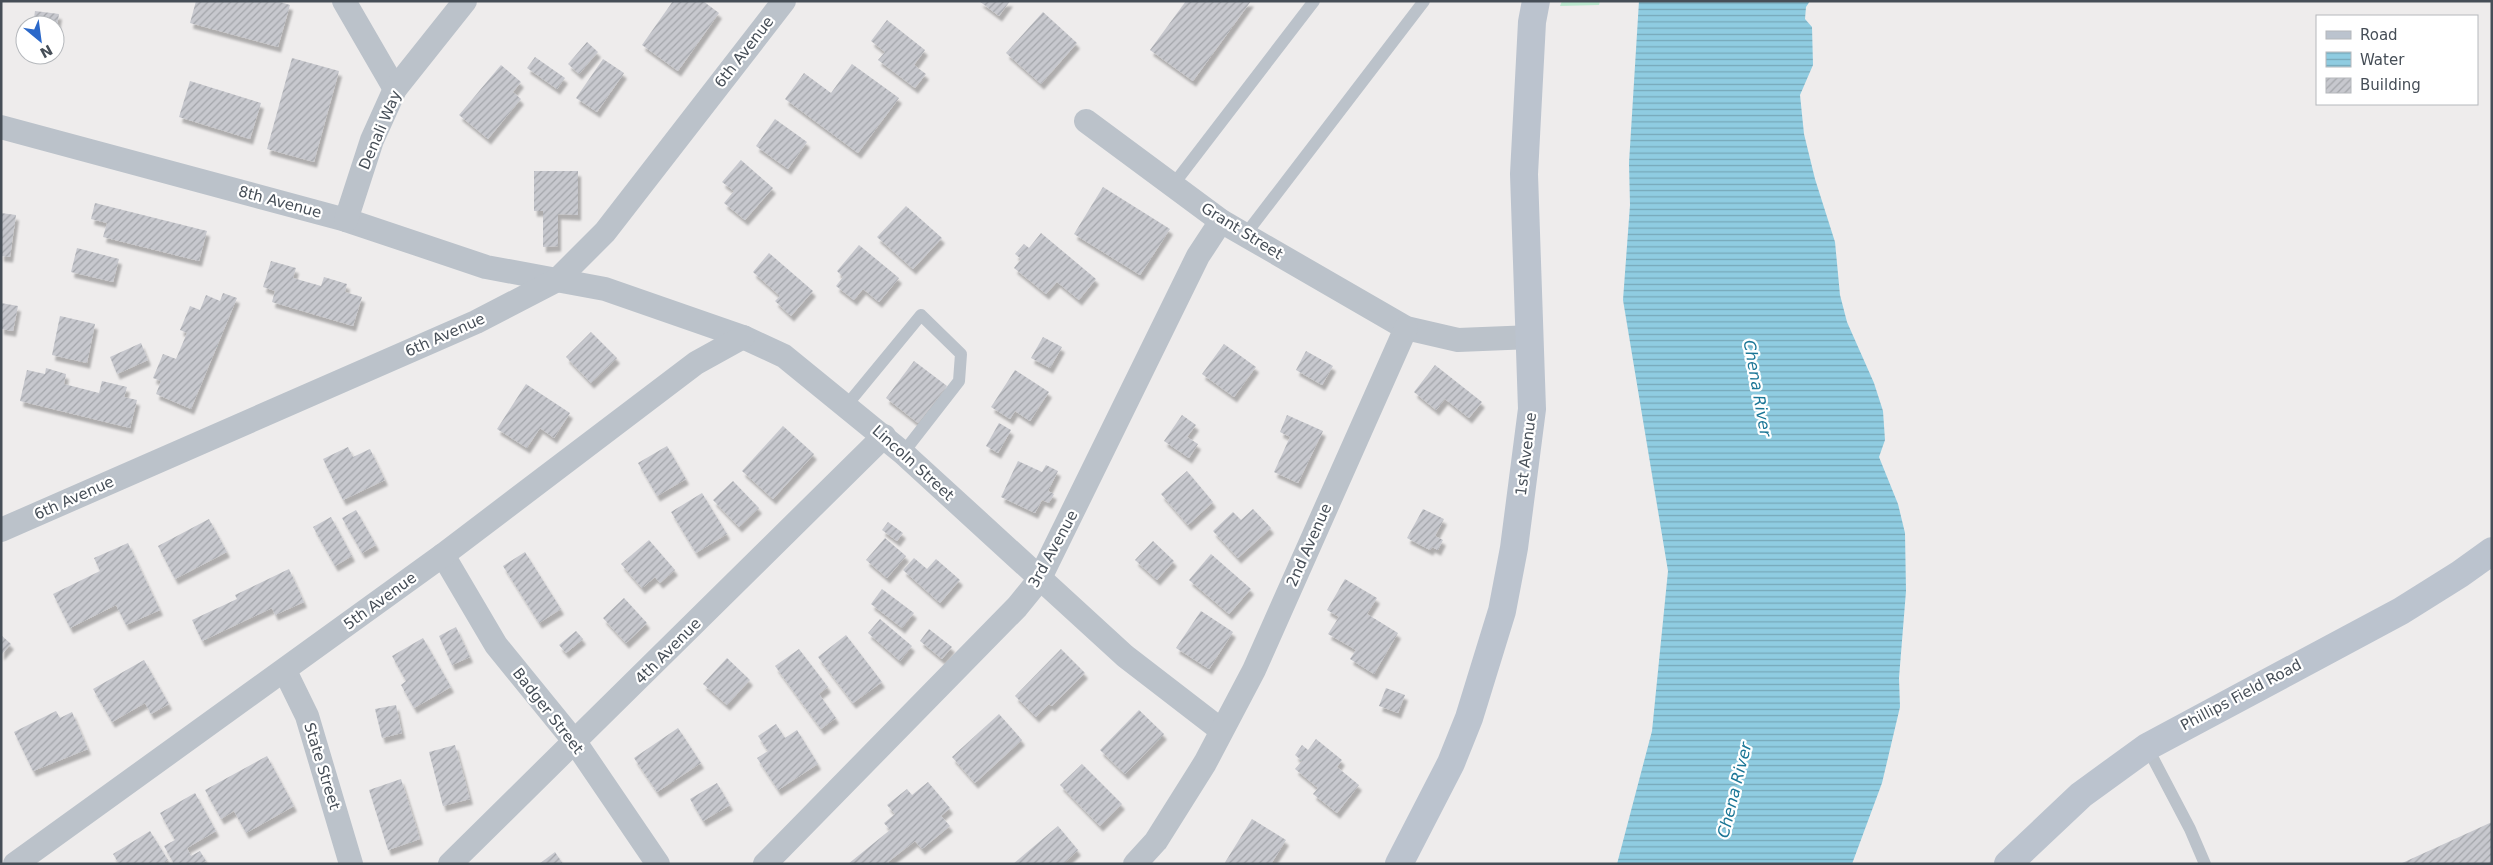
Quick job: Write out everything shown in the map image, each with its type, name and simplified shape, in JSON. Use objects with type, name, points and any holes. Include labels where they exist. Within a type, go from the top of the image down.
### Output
[{"type":"street","points":[[344,1],[395,89]]},
{"type":"street","name":"Denali Way","points":[[346,220],[372,140],[395,89],[465,1]]},
{"type":"street","name":"6th Avenue","points":[[1,530],[476,322],[557,280],[605,232],[784,1]]},
{"type":"street","name":"1st Avenue","points":[[1399,864],[1451,763],[1469,718],[1502,611],[1514,548],[1532,409],[1524,174],[1534,12]]},
{"type":"street","name":"Grant Street","points":[[1086,121],[1221,221],[1406,328]]},
{"type":"street","name":"8th Avenue","points":[[1,127],[346,220],[486,268],[557,280]]},
{"type":"street","name":"3rd Avenue","points":[[765,864],[1017,606],[1039,580],[1198,256],[1221,221]]},
{"type":"street","name":"Lincoln Street","points":[[557,280],[605,289],[743,337],[784,356],[884,436],[1039,580],[1125,656],[1221,730]]},
{"type":"street","points":[[1406,328],[1458,340],[1531,336]]},
{"type":"street","name":"2nd Avenue","points":[[1135,864],[1156,841],[1204,763],[1254,670],[1406,328]]},
{"type":"street","name":"5th Avenue","points":[[14,864],[285,671],[443,555],[696,363],[743,337]]},
{"type":"street","name":"4th Avenue","points":[[450,864],[884,436]]},
{"type":"street","name":"Phillips Field Road","points":[[2008,864],[2081,795],[2147,747],[2180,727],[2401,610],[2492,552]]},
{"type":"street","name":"Badger Street","points":[[443,555],[496,645],[575,742],[658,864]]},
{"type":"street","name":"State Street","points":[[285,671],[307,716],[351,864]]},
{"type":"lane","points":[[1173,186],[1314,1]]},
{"type":"lane","points":[[1244,235],[1424,1]]},
{"type":"lane","points":[[846,406],[921,314],[961,354],[959,381],[903,453]]},
{"type":"lane","points":[[2147,747],[2205,864]]},
{"type":"green space","points":[[1562,1],[1600,1],[1599,5],[1560,6]]},
{"type":"water","name":"Chena River","points":[[1639,1],[1810,1],[1806,7],[1805,19],[1812,27],[1813,65],[1800,95],[1804,134],[1815,179],[1835,242],[1840,295],[1847,322],[1874,383],[1883,411],[1885,440],[1879,457],[1898,504],[1905,533],[1906,591],[1899,678],[1900,707],[1882,783],[1852,864],[1617,864],[1652,731],[1668,571],[1623,300],[1630,205],[1629,163]]},
{"type":"building","points":[[196,1],[277,1],[290,5],[278,47],[190,23]]},
{"type":"building","points":[[673,1],[703,1],[719,13],[678,71],[642,45]]},
{"type":"building","points":[[979,1],[1010,1],[999,16]]},
{"type":"building","points":[[1186,1],[1251,1],[1193,81],[1150,50]]},
{"type":"building","points":[[35,11],[59,14],[59,15],[34,15]]},
{"type":"building","points":[[1043,12],[1077,43],[1041,84],[1006,53]]},
{"type":"building","points":[[887,20],[925,50],[914,65],[926,74],[915,88],[878,60],[885,52],[871,41]]},
{"type":"building","points":[[587,42],[598,52],[579,74],[568,64]]},
{"type":"building","points":[[535,57],[565,78],[557,89],[527,68]]},
{"type":"building","points":[[292,58],[339,71],[314,162],[267,149]]},
{"type":"building","points":[[603,59],[624,73],[597,112],[576,98]]},
{"type":"building","points":[[852,64],[899,98],[858,153],[785,99],[804,73],[831,93]]},
{"type":"building","points":[[501,65],[521,82],[513,92],[521,99],[488,139],[459,115]]},
{"type":"building","points":[[190,81],[261,103],[250,139],[179,117]]},
{"type":"building","points":[[775,119],[807,142],[788,169],[756,146]]},
{"type":"building","points":[[741,160],[773,188],[745,220],[724,203],[734,191],[722,182]]},
{"type":"building","points":[[534,171],[578,171],[578,215],[558,214],[558,246],[543,247],[543,211],[534,211]]},
{"type":"building","points":[[1103,187],[1170,229],[1140,275],[1074,234]]},
{"type":"building","points":[[95,203],[207,231],[199,261],[103,237],[107,223],[91,219]]},
{"type":"building","points":[[906,206],[942,238],[913,269],[877,237]]},
{"type":"building","points":[[1,213],[16,215],[10,257],[1,256]]},
{"type":"building","points":[[1041,233],[1096,279],[1079,300],[1057,282],[1046,294],[1014,268],[1021,259],[1015,254],[1024,244],[1029,248]]},
{"type":"building","points":[[859,245],[899,278],[879,302],[863,289],[854,300],[836,286],[843,277],[837,271]]},
{"type":"building","points":[[77,248],[119,259],[113,282],[71,272]]},
{"type":"building","points":[[769,253],[813,291],[791,316],[775,301],[780,296],[753,272]]},
{"type":"building","points":[[271,261],[296,268],[293,278],[321,286],[324,277],[347,284],[345,292],[362,297],[353,326],[272,302],[275,291],[263,287]]},
{"type":"building","points":[[223,293],[237,298],[191,409],[156,394],[161,381],[153,378],[163,354],[176,359],[187,333],[180,330],[190,306],[200,310],[206,295],[220,301]]},
{"type":"building","points":[[1,303],[18,306],[13,331],[1,329]]},
{"type":"building","points":[[60,316],[95,324],[87,363],[52,355]]},
{"type":"building","points":[[591,332],[617,358],[591,383],[566,357]]},
{"type":"building","points":[[1043,337],[1062,347],[1050,368],[1031,358]]},
{"type":"building","points":[[141,343],[148,360],[117,374],[110,357]]},
{"type":"building","points":[[1224,344],[1256,367],[1234,397],[1202,374]]},
{"type":"building","points":[[1306,351],[1333,366],[1322,385],[1296,370]]},
{"type":"building","points":[[914,361],[947,386],[918,423],[886,398]]},
{"type":"building","points":[[1435,365],[1482,402],[1469,418],[1445,399],[1436,410],[1414,392]]},
{"type":"building","points":[[46,368],[66,374],[64,384],[99,393],[102,381],[127,387],[124,397],[137,400],[130,428],[20,401],[27,370],[45,374]]},
{"type":"building","points":[[1015,370],[1049,392],[1030,421],[1015,411],[1010,419],[991,407]]},
{"type":"building","points":[[526,384],[570,413],[554,438],[540,428],[527,448],[497,429]]},
{"type":"building","points":[[1182,415],[1196,425],[1187,437],[1198,444],[1189,458],[1164,441]]},
{"type":"building","points":[[1287,415],[1323,431],[1298,483],[1274,472],[1290,437],[1280,432]]},
{"type":"building","points":[[999,423],[1011,430],[998,453],[986,446]]},
{"type":"building","points":[[783,426],[814,454],[773,499],[742,471]]},
{"type":"building","points":[[667,446],[686,479],[657,496],[638,463]]},
{"type":"building","points":[[348,447],[353,457],[370,449],[385,480],[343,500],[323,459]]},
{"type":"building","points":[[1018,461],[1042,472],[1046,465],[1058,471],[1048,491],[1054,494],[1049,503],[1042,500],[1035,513],[1001,497]]},
{"type":"building","points":[[1187,471],[1213,502],[1188,525],[1161,494]]},
{"type":"building","points":[[733,481],[759,508],[739,527],[713,500]]},
{"type":"building","points":[[702,493],[727,534],[696,553],[671,512]]},
{"type":"building","points":[[1253,509],[1271,528],[1238,558],[1213,531],[1233,512],[1241,520]]},
{"type":"building","points":[[1423,509],[1444,519],[1435,536],[1443,540],[1438,550],[1432,547],[1430,550],[1407,538]]},
{"type":"building","points":[[356,510],[376,545],[362,553],[342,518]]},
{"type":"building","points":[[331,517],[352,556],[335,566],[313,527]]},
{"type":"building","points":[[209,519],[227,552],[175,579],[158,546]]},
{"type":"building","points":[[888,522],[903,533],[897,541],[882,530]]},
{"type":"building","points":[[885,538],[906,556],[887,578],[866,560]]},
{"type":"building","points":[[649,540],[675,570],[660,583],[655,577],[642,588],[621,564]]},
{"type":"building","points":[[1153,541],[1174,561],[1157,580],[1135,560]]},
{"type":"building","points":[[128,543],[160,610],[126,625],[116,605],[70,628],[53,594],[100,571],[94,558]]},
{"type":"building","points":[[525,552],[561,609],[539,623],[503,566]]},
{"type":"building","points":[[1211,554],[1251,589],[1229,614],[1189,580]]},
{"type":"building","points":[[914,558],[927,569],[936,559],[960,580],[940,603],[903,570]]},
{"type":"building","points":[[289,569],[304,602],[275,615],[272,608],[202,641],[192,620],[237,599],[235,595]]},
{"type":"building","points":[[1345,579],[1377,598],[1367,614],[1398,633],[1374,674],[1350,659],[1356,650],[1328,634],[1339,617],[1327,610]]},
{"type":"building","points":[[882,589],[914,613],[902,628],[871,604]]},
{"type":"building","points":[[624,598],[647,623],[626,643],[603,618]]},
{"type":"building","points":[[1201,611],[1233,632],[1209,669],[1176,648]]},
{"type":"building","points":[[880,619],[912,646],[900,661],[868,633]]},
{"type":"building","points":[[456,627],[470,657],[452,665],[439,636]]},
{"type":"building","points":[[929,629],[952,647],[942,659],[920,641]]},
{"type":"building","points":[[576,631],[583,639],[566,653],[559,645]]},
{"type":"building","points":[[1,635],[11,644],[1,655]]},
{"type":"building","points":[[846,635],[882,682],[853,703],[818,657]]},
{"type":"building","points":[[423,638],[451,687],[414,708],[401,685],[406,681],[392,656]]},
{"type":"building","points":[[799,649],[828,687],[819,694],[836,718],[821,729],[775,666]]},
{"type":"building","points":[[1061,649],[1085,673],[1052,706],[1049,704],[1036,717],[1015,696]]},
{"type":"building","points":[[727,658],[750,680],[727,705],[703,684]]},
{"type":"building","points":[[144,660],[169,704],[151,714],[145,703],[112,722],[93,689]]},
{"type":"building","points":[[1386,688],[1405,695],[1398,713],[1379,706]]},
{"type":"building","points":[[396,705],[402,733],[382,738],[375,709]]},
{"type":"building","points":[[1139,710],[1164,734],[1125,774],[1100,750]]},
{"type":"building","points":[[56,711],[60,718],[72,712],[88,749],[33,771],[14,732]]},
{"type":"building","points":[[999,714],[1022,740],[975,783],[952,757]]},
{"type":"building","points":[[776,724],[785,738],[797,730],[818,764],[778,790],[757,758],[768,751],[758,736]]},
{"type":"building","points":[[678,728],[701,763],[657,792],[634,758]]},
{"type":"building","points":[[1316,739],[1342,760],[1337,767],[1359,785],[1337,813],[1313,794],[1318,788],[1295,769],[1302,761],[1295,755],[1302,745],[1308,750]]},
{"type":"building","points":[[455,745],[470,799],[443,806],[429,752]]},
{"type":"building","points":[[267,756],[294,806],[246,833],[234,811],[221,819],[205,790]]},
{"type":"building","points":[[1082,764],[1122,804],[1100,826],[1060,785]]},
{"type":"building","points":[[401,779],[420,839],[388,850],[369,790]]},
{"type":"building","points":[[928,782],[950,808],[941,816],[950,826],[922,849],[915,841],[888,862],[889,864],[848,864],[890,830],[884,823],[895,814],[887,805],[907,789],[912,795]]},
{"type":"building","points":[[717,783],[730,805],[703,821],[690,799]]},
{"type":"building","points":[[195,793],[216,831],[187,848],[191,856],[200,851],[206,861],[201,864],[174,864],[164,846],[175,840],[160,813]]},
{"type":"building","points":[[1252,819],[1286,840],[1271,864],[1224,864]]},
{"type":"building","points":[[2492,822],[2492,864],[2400,864]]},
{"type":"building","points":[[1058,826],[1078,850],[1063,864],[1013,864]]},
{"type":"building","points":[[150,831],[168,860],[162,864],[119,864],[113,854]]},
{"type":"building","points":[[555,852],[563,864],[539,864]]}]
